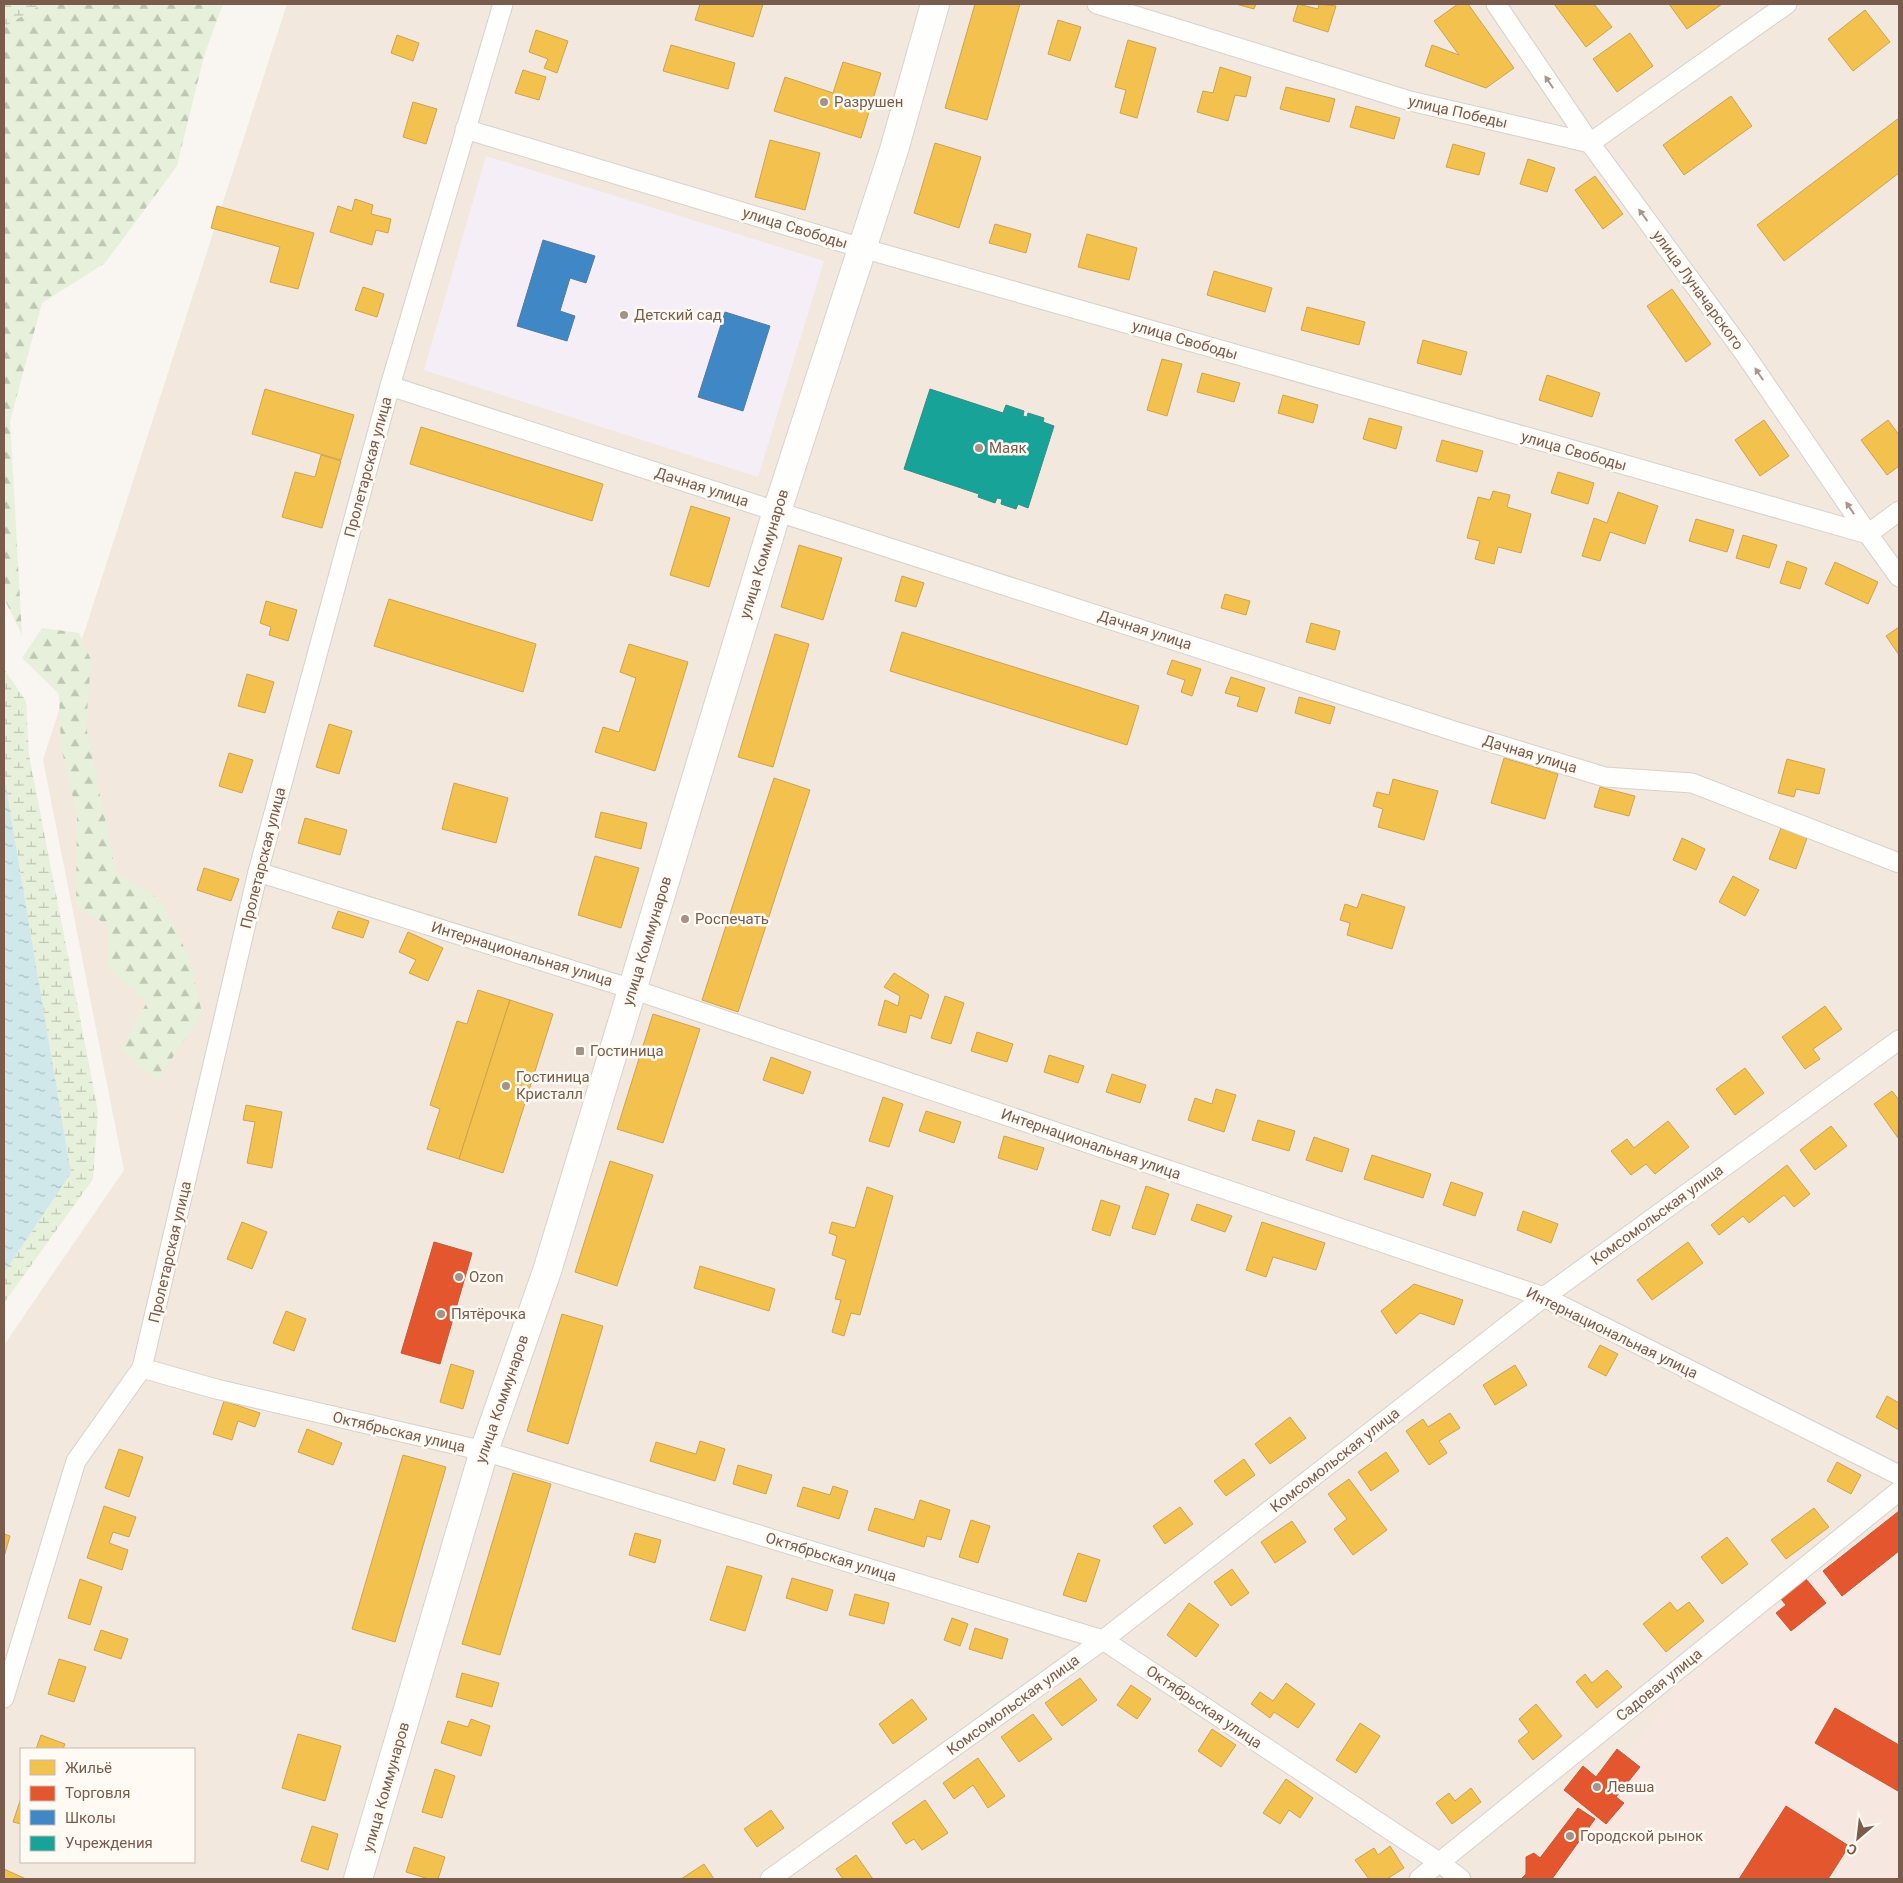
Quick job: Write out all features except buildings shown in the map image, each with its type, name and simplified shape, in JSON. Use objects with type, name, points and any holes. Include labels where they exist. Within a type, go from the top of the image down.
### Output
[{"type":"main road","name":"улица Коммунаров","points":[[358,1879],[484,1451],[546,1271],[777,511],[894,150],[935,4]]},
{"type":"street","name":"Пролетарская улица","points":[[4,1698],[76,1461],[142,1368],[258,872],[390,386],[503,4]]},
{"type":"street","name":"улица Победы","points":[[1097,4],[1410,101],[1590,143]]},
{"type":"street","name":"улица Луначарского","points":[[1496,4],[1590,143],[1742,350],[1899,577]]},
{"type":"street","points":[[1590,143],[1787,4]]},
{"type":"street","name":"улица Свободы","points":[[465,129],[862,248],[1868,534]]},
{"type":"street","name":"Дачная улица","points":[[390,386],[1605,777],[1692,783],[1899,863]]},
{"type":"street","points":[[1868,534],[1899,511]]},
{"type":"street","name":"Интернациональная улица","points":[[258,872],[632,989],[1544,1297],[1899,1475]]},
{"type":"street","name":"Комсомольская улица","points":[[770,1879],[1103,1640],[1544,1297],[1899,1040]]},
{"type":"street","name":"Октябрьская улица","points":[[142,1368],[216,1390],[484,1451],[1103,1640],[1440,1863],[1461,1879]]},
{"type":"street","name":"Садовая улица","points":[[1419,1879],[1899,1491]]},
{"type":"shaded area","points":[[287,4],[1899,4],[1899,1879],[4,1879],[4,1345],[124,1170],[43,760]]},
{"type":"shaded area","name":"Детский сад","points":[[486,156],[824,261],[758,477],[424,370]]},
{"type":"shaded area","name":"Городской рынок","points":[[1899,1509],[1899,1879],[1542,1879],[1680,1681]]},
{"type":"green space","points":[[4,4],[42,4],[4,27]]},
{"type":"green space","points":[[42,4],[223,4],[204,56],[177,166],[105,263],[42,303],[10,421],[22,635],[4,598],[4,27]]},
{"type":"green space","points":[[42,628],[79,633],[91,660],[86,726],[116,873],[161,900],[189,957],[202,1013],[157,1081],[121,1050],[147,1002],[108,968],[108,925],[76,907],[77,815],[61,747],[59,694],[22,658]]},
{"type":"green space","points":[[4,669],[26,701],[29,755],[98,1111],[93,1179],[4,1303],[4,1273],[71,1173],[4,775]]},
{"type":"water","points":[[4,775],[71,1173],[4,1273]]},
{"type":"place","name":"Разрушен","points":[[824,102]]},
{"type":"place","name":"Детский сад","points":[[624,315]]},
{"type":"place","name":"Маяк","points":[[979,448]]},
{"type":"place","name":"Роспечать","points":[[685,919]]},
{"type":"place","name":"Гостиница","points":[[580,1051]]},
{"type":"place","name":"Гостиница Кристалл","points":[[506,1086]]},
{"type":"place","name":"Ozon","points":[[459,1277]]},
{"type":"place","name":"Пятёрочка","points":[[441,1314]]},
{"type":"place","name":"Левша","points":[[1597,1787]]},
{"type":"place","name":"Городской рынок","points":[[1570,1836]]}]
